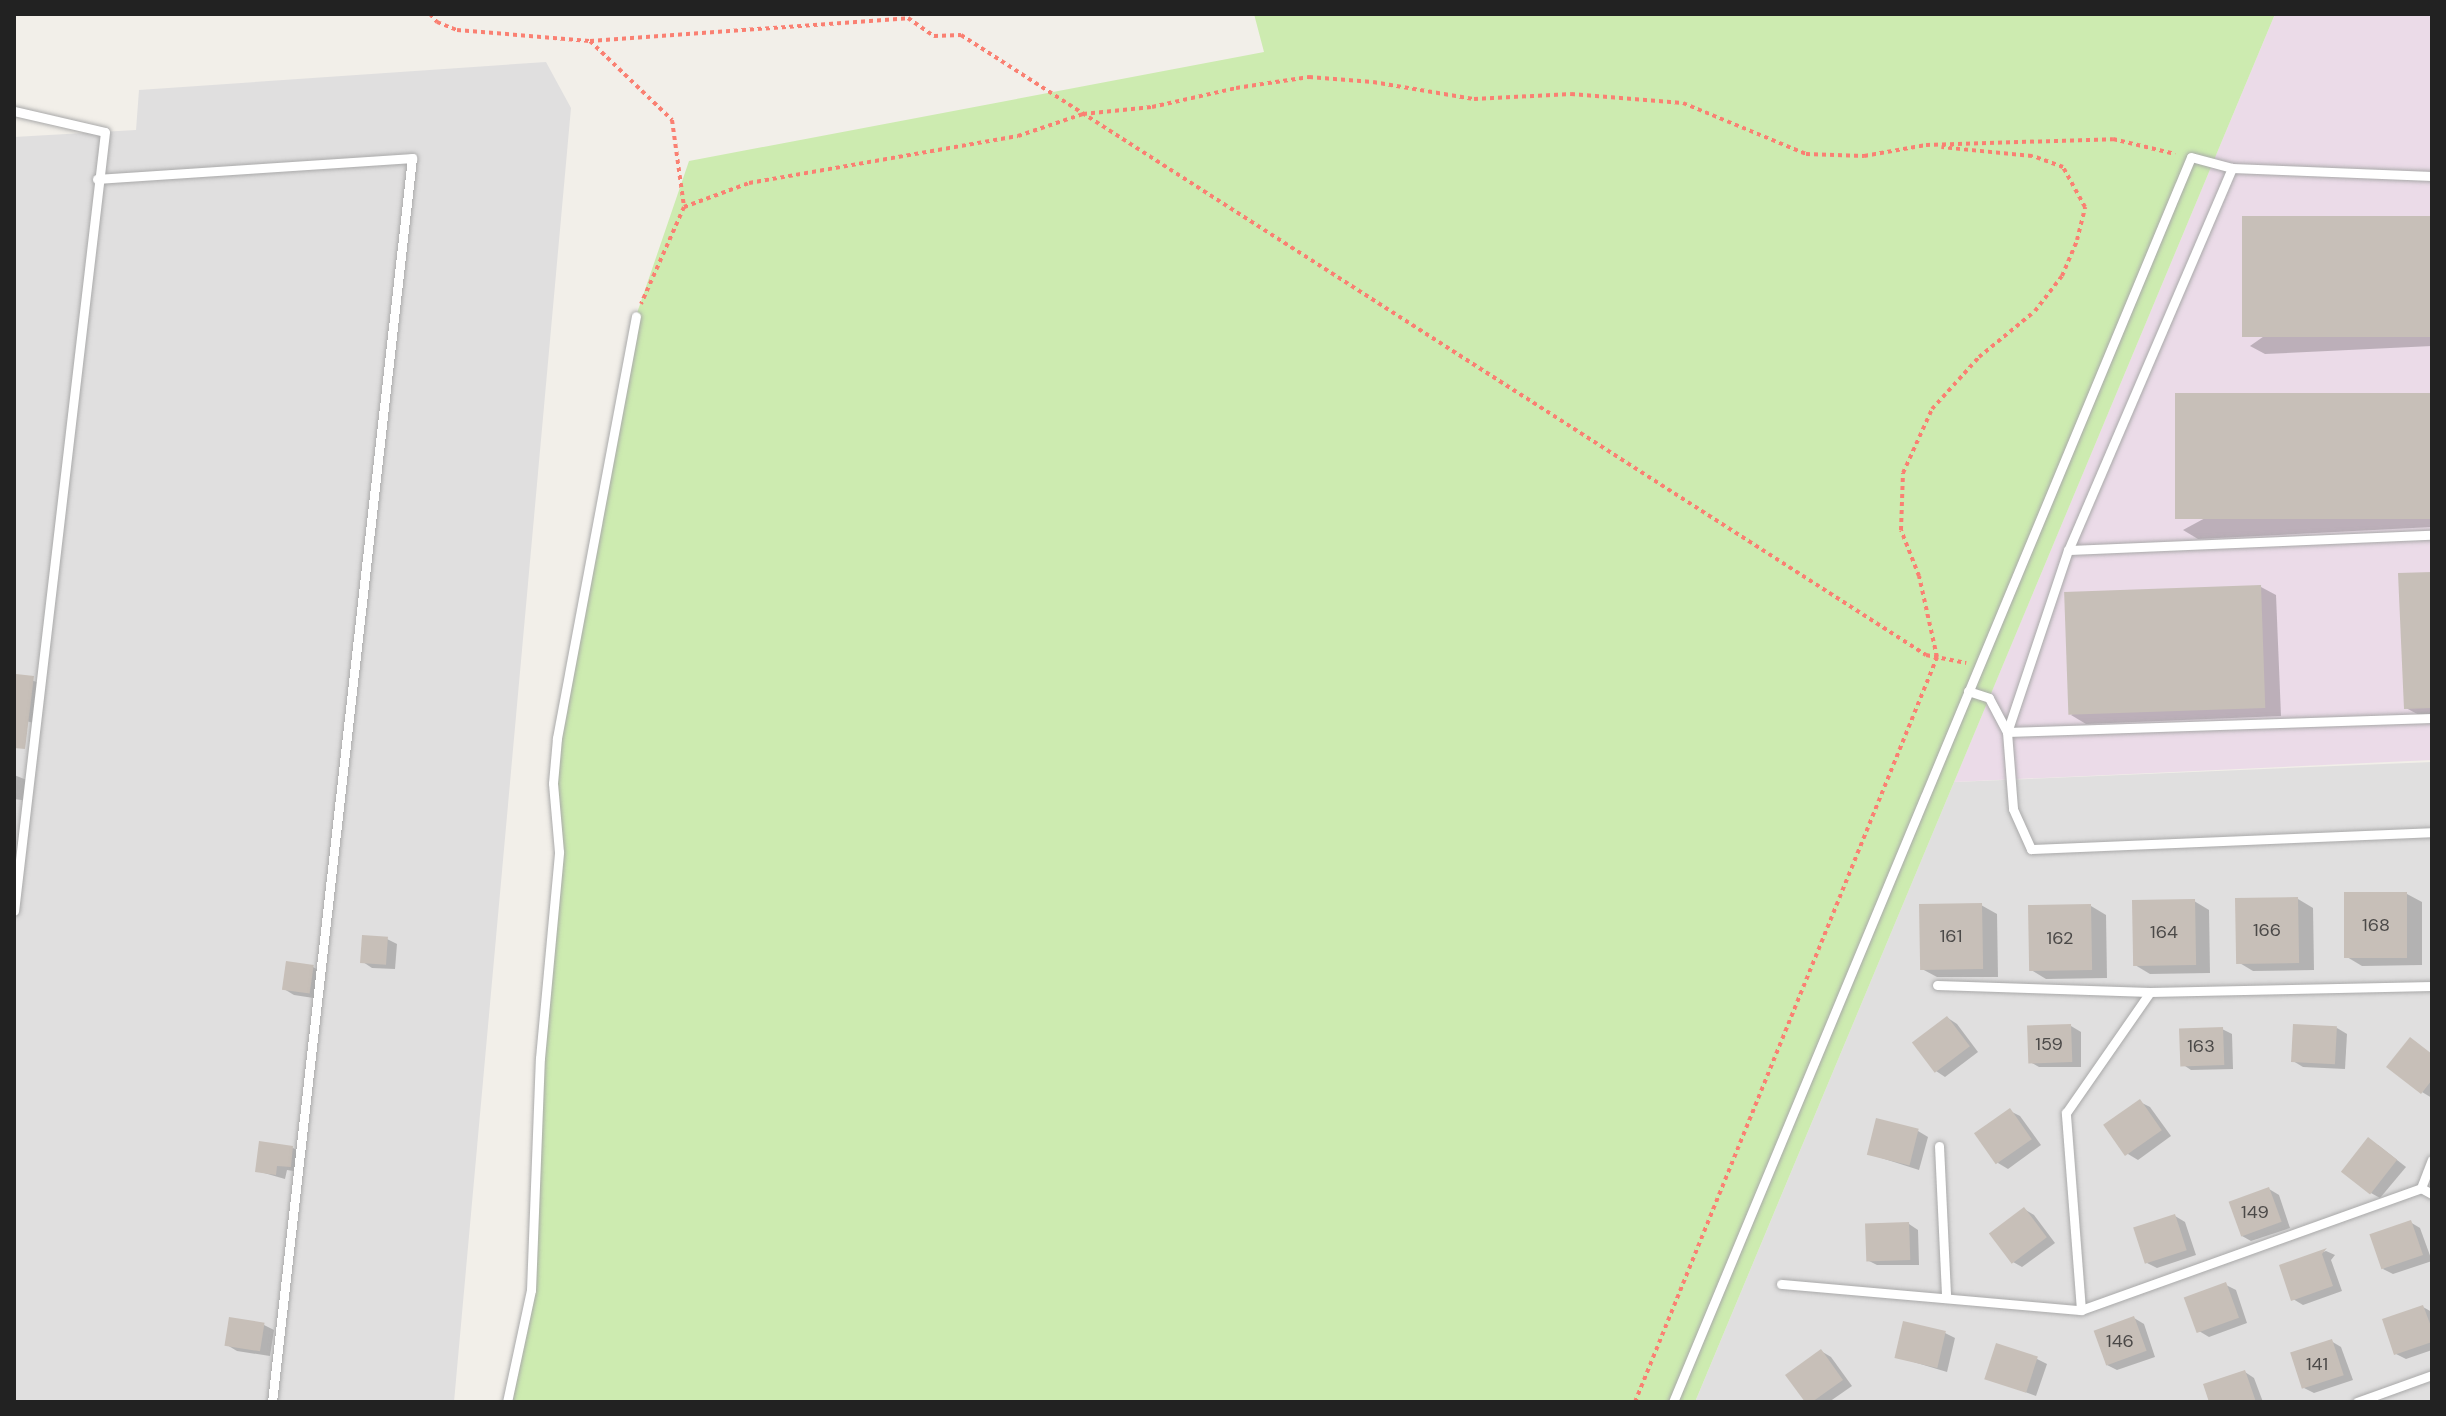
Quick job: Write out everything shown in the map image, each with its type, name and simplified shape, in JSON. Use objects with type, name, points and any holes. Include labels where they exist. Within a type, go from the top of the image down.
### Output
[{"type":"lane","points":[[14,111],[105,132],[97,179],[14,911]]},
{"type":"lane","points":[[1673,1402],[2191,157],[2232,168],[2432,176]]},
{"type":"lane","points":[[97,179],[412,158],[272,1402]]},
{"type":"lane","points":[[2232,168],[2068,550],[2007,732],[2013,809],[2031,849],[2432,832]]},
{"type":"lane","points":[[507,1402],[531,1290],[540,1058],[559,852],[553,783],[557,738],[636,316]]},
{"type":"lane","points":[[2068,550],[2432,535]]},
{"type":"lane","points":[[1968,691],[1989,698],[2007,732]]},
{"type":"lane","points":[[2007,732],[2432,718]]},
{"type":"lane","points":[[1937,985],[2150,992],[2432,986]]},
{"type":"lane","points":[[2081,1310],[2066,1113],[2150,992]]},
{"type":"lane","points":[[1939,1146],[1946,1296]]},
{"type":"lane","points":[[2421,1188],[2432,1160]]},
{"type":"lane","points":[[1781,1284],[2081,1310],[2421,1188],[2432,1194]]},
{"type":"lane","points":[[2357,1402],[2432,1375]]},
{"type":"path","points":[[430,14],[437,22],[457,30],[590,41],[908,18],[934,36],[961,35],[1926,655],[1966,663],[1968,691]]},
{"type":"path","points":[[590,41],[672,120],[684,207],[636,316]]},
{"type":"path","points":[[684,207],[749,183],[1018,136],[1083,114],[1152,107],[1236,88],[1309,77],[1373,82],[1474,99],[1571,94],[1683,103],[1806,154],[1864,156],[1926,145],[2113,139],[2191,157]]},
{"type":"path","points":[[1635,1402],[1937,657],[1919,576],[1901,530],[1903,473],[1932,409],[1979,357],[2035,311],[2062,276],[2077,240],[2085,207],[2063,167],[2032,156],[1926,145]]},
{"type":"shaded area","points":[[2275,14],[2432,14],[2432,760],[1954,782]]},
{"type":"shaded area","points":[[546,62],[571,108],[454,1402],[14,1402],[14,137],[136,130],[139,90]]},
{"type":"shaded area","points":[[2432,762],[2432,1402],[1695,1402],[1954,782]]},
{"type":"green space","points":[[1254,14],[2275,14],[1695,1402],[508,1402],[531,1290],[540,1058],[559,852],[553,783],[636,316],[689,161],[1264,52]]},
{"type":"building","points":[[2242,216],[2432,216],[2432,337],[2242,337]]},
{"type":"building","points":[[2175,393],[2432,393],[2432,519],[2175,519]]},
{"type":"building","points":[[2432,572],[2432,708],[2404,709],[2398,573]]},
{"type":"building","points":[[2261,585],[2265,708],[2068,715],[2064,592]]},
{"type":"building","points":[[16,674],[34,676],[25,749],[14,748]]},
{"type":"building","points":[[2344,892],[2407,892],[2407,958],[2344,958]]},
{"type":"building","points":[[2298,897],[2299,963],[2236,964],[2235,898]]},
{"type":"building","points":[[2195,899],[2196,965],[2133,966],[2132,900]]},
{"type":"building","points":[[1982,903],[1983,969],[1920,970],[1919,904]]},
{"type":"building","points":[[2091,904],[2092,970],[2029,971],[2028,905]]},
{"type":"building","points":[[362,935],[388,937],[386,965],[360,963]]},
{"type":"building","points":[[286,961],[314,965],[310,994],[282,990]]},
{"type":"building","points":[[1947,1016],[1970,1046],[1935,1073],[1912,1042]]},
{"type":"building","points":[[2071,1024],[2072,1062],[2028,1064],[2027,1026]]},
{"type":"building","points":[[2293,1024],[2337,1026],[2335,1064],[2291,1062]]},
{"type":"building","points":[[2223,1027],[2224,1065],[2180,1067],[2179,1029]]},
{"type":"building","points":[[2410,1037],[2432,1054],[2432,1080],[2421,1094],[2386,1067]]},
{"type":"building","points":[[2140,1099],[2162,1130],[2125,1156],[2103,1125]]},
{"type":"building","points":[[2010,1108],[2032,1139],[1996,1164],[1974,1133]]},
{"type":"building","points":[[1876,1118],[1919,1129],[1909,1166],[1867,1155]]},
{"type":"building","points":[[2368,1137],[2397,1160],[2370,1194],[2341,1172]]},
{"type":"building","points":[[259,1141],[293,1146],[291,1167],[277,1166],[276,1175],[255,1172]]},
{"type":"building","points":[[2269,1187],[2282,1222],[2241,1236],[2229,1202]]},
{"type":"building","points":[[2024,1207],[2047,1237],[2012,1264],[1989,1233]]},
{"type":"building","points":[[2175,1214],[2187,1250],[2145,1264],[2133,1228]]},
{"type":"building","points":[[2411,1220],[2423,1255],[2381,1269],[2369,1234]]},
{"type":"building","points":[[1909,1222],[1910,1260],[1866,1262],[1865,1224]]},
{"type":"building","points":[[2327,1248],[2322,1254],[2333,1286],[2291,1301],[2279,1265]]},
{"type":"building","points":[[2226,1282],[2239,1318],[2197,1333],[2184,1297]]},
{"type":"building","points":[[2423,1305],[2432,1329],[2432,1342],[2394,1355],[2382,1319]]},
{"type":"building","points":[[2134,1316],[2147,1351],[2106,1365],[2094,1331]]},
{"type":"building","points":[[229,1317],[265,1323],[260,1351],[224,1346]]},
{"type":"building","points":[[1903,1321],[1946,1331],[1937,1368],[1894,1358]]},
{"type":"building","points":[[2332,1339],[2344,1375],[2302,1389],[2290,1353]]},
{"type":"building","points":[[1996,1343],[2038,1357],[2026,1393],[1984,1379]]},
{"type":"building","points":[[1821,1349],[1843,1380],[1812,1402],[1805,1402],[1785,1375]]},
{"type":"building","points":[[2245,1370],[2256,1402],[2209,1402],[2203,1384]]}]
